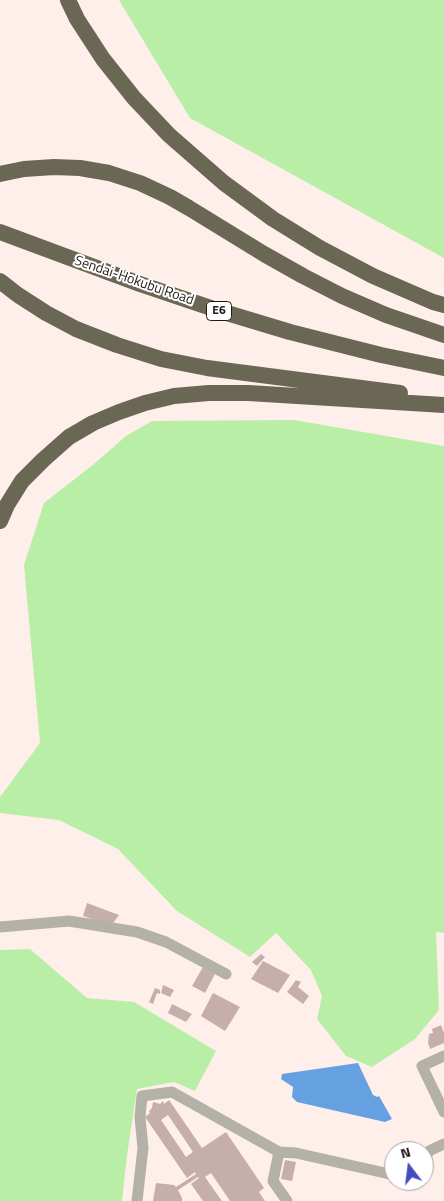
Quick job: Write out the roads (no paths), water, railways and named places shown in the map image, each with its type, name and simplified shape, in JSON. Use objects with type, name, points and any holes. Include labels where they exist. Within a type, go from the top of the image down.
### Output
[{"type":"highway","points":[[68,0],[77,19],[103,59],[134,98],[169,135],[224,183],[273,219],[320,248],[373,276],[444,305]]},
{"type":"highway","points":[[0,174],[24,169],[80,168],[140,183],[176,201],[280,263],[342,296],[386,315],[444,334]]},
{"type":"highway","name":"Sendai-Hokubu Road","points":[[0,232],[140,284],[217,310],[381,355],[444,368]]},
{"type":"highway","points":[[0,281],[46,313],[76,329],[117,346],[161,359],[207,368],[444,400]]},
{"type":"highway","points":[[0,521],[7,505],[22,481],[69,437],[93,423],[145,403],[174,396],[209,393],[248,393],[444,405]]},
{"type":"street","points":[[0,927],[69,921],[136,932],[166,942],[226,974]]},
{"type":"street","points":[[444,1056],[422,1066],[444,1112]]},
{"type":"street","points":[[137,1201],[143,1148],[140,1117],[142,1096],[172,1092],[279,1152],[296,1153],[384,1173]]},
{"type":"street","points":[[279,1152],[274,1182],[287,1201]]},
{"type":"water","points":[[358,1063],[373,1095],[379,1096],[392,1119],[385,1122],[297,1102],[292,1097],[293,1087],[281,1079],[282,1074]]}]
